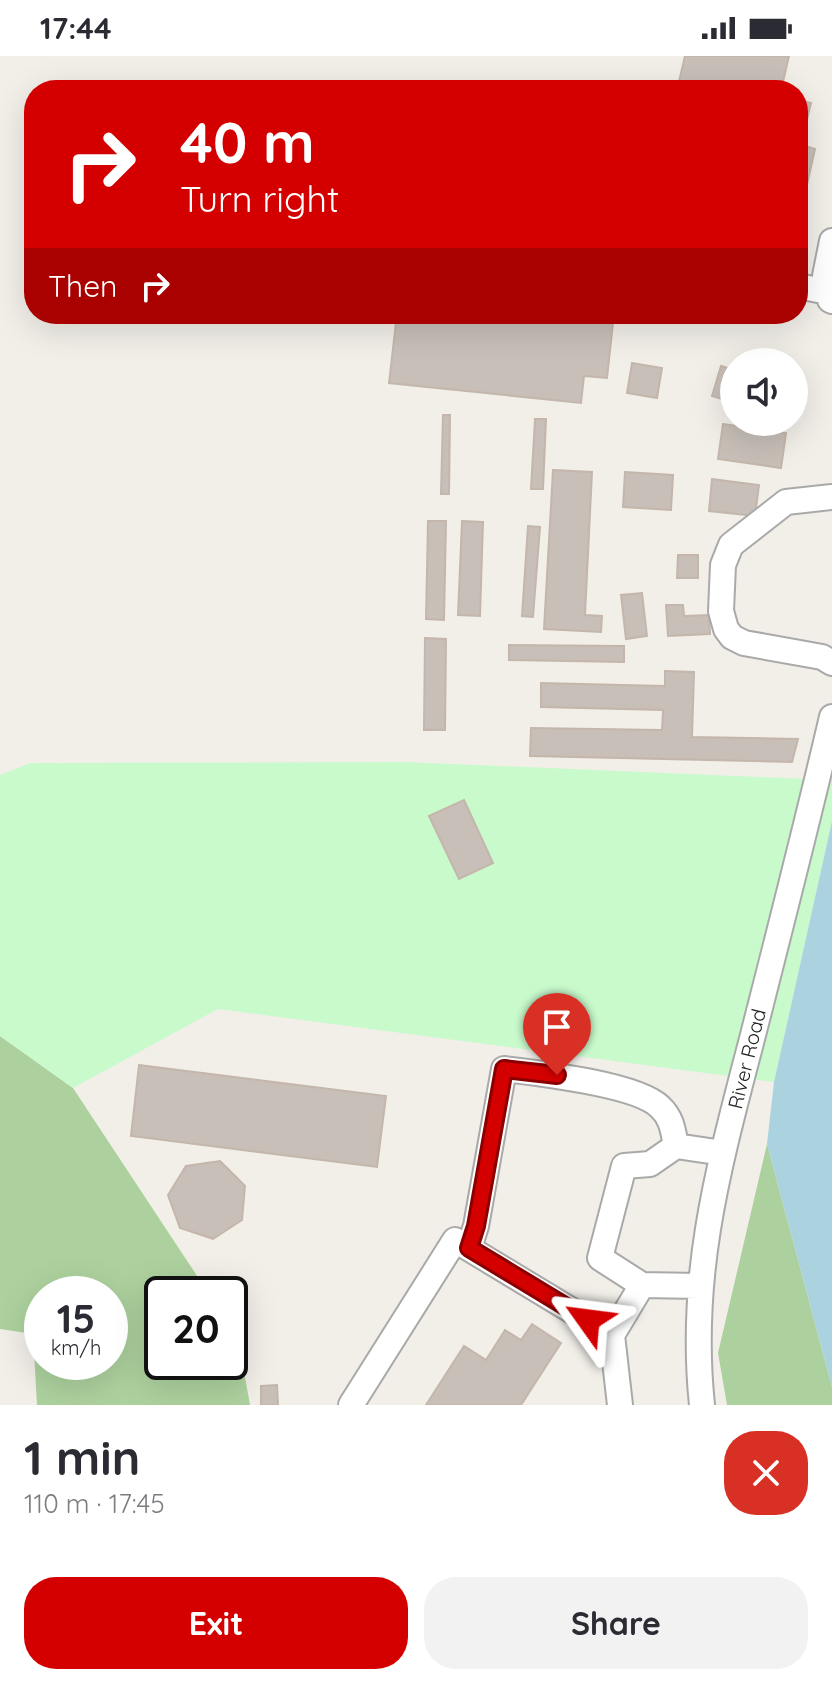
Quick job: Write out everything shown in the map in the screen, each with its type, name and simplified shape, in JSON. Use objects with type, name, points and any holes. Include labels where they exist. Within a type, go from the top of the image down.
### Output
[{"type":"street","points":[[830,296],[825,276],[832,241]]},
{"type":"street","points":[[808,289],[830,296]]},
{"type":"street","points":[[832,497],[786,502],[731,545],[723,565],[721,611],[726,629],[732,637],[744,643],[822,657],[832,663]]},
{"type":"street","name":"River Road","points":[[702,1405],[697,1362],[707,1220],[832,717]]},
{"type":"street","points":[[469,1248],[476,1226],[504,1069],[557,1075],[636,1095],[659,1105],[672,1123],[676,1146]]},
{"type":"street","points":[[700,1286],[642,1285],[600,1258],[624,1166],[650,1164],[676,1146],[723,1153]]},
{"type":"street","points":[[351,1405],[455,1240],[612,1335]]},
{"type":"street","points":[[620,1405],[612,1335],[642,1285]]},
{"type":"green space","points":[[404,762],[832,780],[832,821],[774,1082],[218,1009],[73,1088],[0,1036],[0,775],[30,763]]},
{"type":"green space","points":[[0,1036],[73,1088],[197,1276],[144,1276],[144,1380],[246,1380],[250,1405],[37,1405],[36,1380],[128,1380],[128,1276],[24,1276],[24,1333],[0,1329]]},
{"type":"green space","points":[[767,1144],[832,1387],[832,1405],[727,1405],[718,1353]]},
{"type":"water","points":[[832,821],[832,1387],[767,1144],[774,1082]]},
{"type":"building","points":[[685,56],[789,56],[783,80],[679,80]]},
{"type":"building","points":[[808,147],[815,149],[808,180]]},
{"type":"building","points":[[396,324],[613,324],[607,378],[584,376],[581,403],[389,383]]},
{"type":"building","points":[[632,363],[662,368],[657,398],[627,393]]},
{"type":"building","points":[[720,369],[720,398],[712,396]]},
{"type":"building","points":[[443,415],[450,415],[449,494],[441,494]]},
{"type":"building","points":[[535,419],[546,419],[543,489],[531,489]]},
{"type":"building","points":[[721,436],[786,436],[781,468],[718,459]]},
{"type":"building","points":[[553,470],[592,472],[585,615],[602,616],[601,632],[544,629]]},
{"type":"building","points":[[625,472],[673,475],[671,510],[623,507]]},
{"type":"building","points":[[712,479],[759,485],[755,516],[709,511]]},
{"type":"building","points":[[428,521],[446,521],[444,620],[426,619]]},
{"type":"building","points":[[462,521],[483,522],[480,616],[458,615]]},
{"type":"building","points":[[528,526],[540,527],[533,617],[522,616]]},
{"type":"building","points":[[678,555],[698,555],[698,578],[677,578]]},
{"type":"building","points":[[642,593],[647,636],[626,639],[621,595]]},
{"type":"building","points":[[666,605],[683,605],[684,616],[709,615],[710,634],[668,636]]},
{"type":"building","points":[[425,638],[446,639],[445,730],[424,730]]},
{"type":"building","points":[[509,645],[624,646],[624,662],[509,660]]},
{"type":"building","points":[[665,671],[694,672],[692,737],[798,739],[792,762],[530,756],[531,728],[662,730],[663,710],[541,707],[541,683],[665,686]]},
{"type":"building","points":[[464,800],[493,863],[459,879],[429,816]]},
{"type":"building","points":[[139,1065],[386,1096],[377,1167],[131,1136]]},
{"type":"building","points":[[220,1161],[245,1186],[242,1220],[213,1239],[180,1228],[168,1195],[186,1166]]},
{"type":"building","points":[[532,1324],[561,1343],[521,1405],[426,1405],[464,1346],[486,1360],[505,1330],[521,1340]]},
{"type":"building","points":[[277,1385],[278,1405],[261,1405],[261,1386]]},
{"type":"route","points":[[557,1075],[504,1069],[476,1226],[469,1248],[588,1320]]}]
